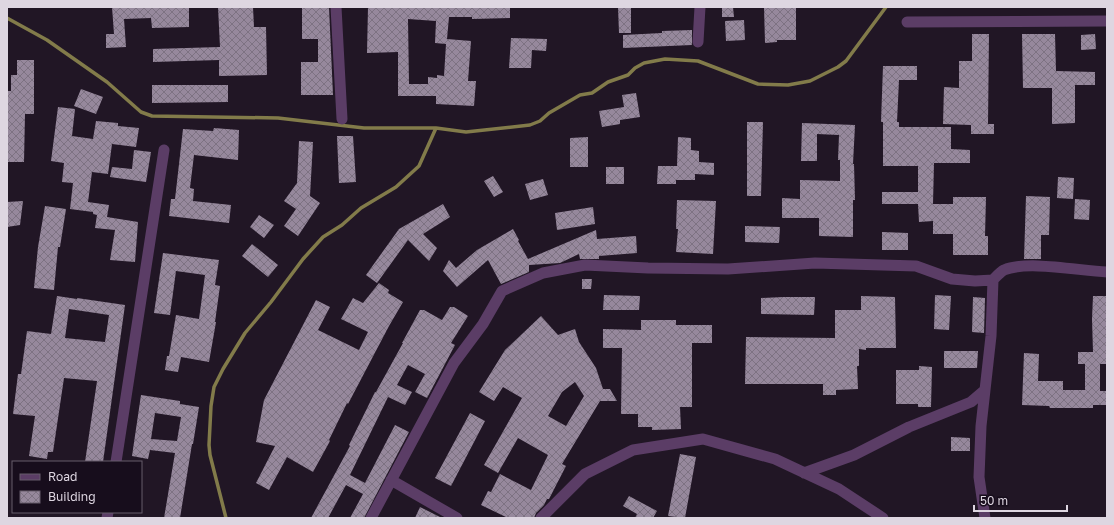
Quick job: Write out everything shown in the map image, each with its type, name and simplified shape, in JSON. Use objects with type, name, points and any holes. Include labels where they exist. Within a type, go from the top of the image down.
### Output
[{"type":"street","points":[[336,7],[342,120]]},
{"type":"street","points":[[698,42],[700,7]]},
{"type":"street","points":[[907,22],[1107,21]]},
{"type":"street","points":[[116,461],[164,150]]},
{"type":"street","points":[[371,518],[454,363],[483,324],[502,291],[543,273],[584,265],[648,268],[728,269],[815,263],[916,266],[952,279],[975,281],[992,280],[1003,271],[1015,266],[1032,265],[1107,272]]},
{"type":"street","points":[[985,518],[979,477],[985,390],[991,336],[992,280]]},
{"type":"street","points":[[804,473],[854,455],[909,427],[971,402],[985,390]]},
{"type":"street","points":[[541,518],[585,474],[633,450],[703,439],[775,459],[839,489],[882,518]]},
{"type":"street","points":[[391,480],[457,518]]},
{"type":"building","points":[[112,7],[189,7],[189,27],[152,28],[151,18],[124,19],[126,47],[106,48],[106,34],[114,34]]},
{"type":"building","points":[[218,7],[253,7],[254,27],[266,27],[267,75],[219,76],[219,60],[153,62],[153,49],[220,47]]},
{"type":"building","points":[[302,7],[329,7],[333,95],[301,95],[301,62],[318,62],[318,39],[302,39]]},
{"type":"building","points":[[368,7],[510,7],[510,18],[472,19],[472,17],[449,17],[447,39],[471,41],[468,81],[476,81],[474,106],[436,104],[436,96],[398,96],[398,52],[367,53]],"holes":[[[408,19],[436,21],[435,43],[446,44],[444,76],[437,75],[437,78],[428,77],[428,84],[409,84]]]},
{"type":"building","points":[[618,7],[631,7],[631,33],[619,33]]},
{"type":"building","points":[[722,7],[733,7],[734,17],[722,17]]},
{"type":"building","points":[[764,7],[796,7],[796,40],[777,40],[777,42],[765,43]]},
{"type":"building","points":[[744,20],[745,40],[726,41],[725,21]]},
{"type":"building","points":[[692,30],[692,45],[623,48],[623,35]]},
{"type":"building","points":[[972,34],[989,34],[988,124],[994,124],[994,134],[971,134],[971,125],[943,124],[944,87],[959,88],[959,61],[972,61]]},
{"type":"building","points":[[1022,34],[1055,34],[1056,71],[1095,72],[1095,85],[1075,85],[1075,123],[1052,124],[1052,88],[1023,88]]},
{"type":"building","points":[[1095,34],[1096,49],[1081,50],[1081,35]]},
{"type":"building","points":[[511,38],[547,39],[546,51],[532,50],[531,68],[509,68]]},
{"type":"building","points":[[17,60],[34,60],[34,114],[25,114],[24,162],[7,162],[7,91],[11,91],[11,75],[17,75]]},
{"type":"building","points":[[883,66],[917,66],[917,80],[899,80],[897,122],[899,122],[899,127],[951,127],[951,149],[970,150],[970,163],[934,163],[933,204],[953,204],[953,197],[986,197],[985,236],[988,236],[988,255],[953,255],[953,234],[933,234],[933,221],[919,222],[918,204],[882,204],[882,192],[918,192],[918,166],[883,166],[883,122],[881,122]]},
{"type":"building","points":[[152,85],[228,85],[228,102],[152,103]]},
{"type":"building","points":[[81,89],[103,97],[96,114],[74,106]]},
{"type":"building","points":[[636,93],[640,117],[620,120],[620,124],[602,127],[599,111],[624,107],[622,95]]},
{"type":"building","points":[[58,107],[75,109],[72,136],[93,139],[96,121],[118,123],[118,126],[139,128],[136,147],[112,144],[108,174],[92,172],[88,202],[109,205],[107,217],[138,222],[135,262],[110,260],[115,230],[95,228],[97,215],[93,214],[93,212],[70,209],[73,183],[62,182],[64,163],[51,161]]},
{"type":"building","points":[[747,122],[763,122],[761,196],[747,196]]},
{"type":"building","points":[[802,123],[855,125],[853,164],[855,200],[853,200],[853,237],[819,236],[819,218],[782,218],[782,198],[800,199],[800,180],[840,181],[840,160],[838,160],[839,135],[817,134],[817,161],[801,161]]},
{"type":"building","points":[[214,128],[239,130],[238,160],[194,155],[190,188],[194,189],[193,201],[231,205],[229,223],[169,216],[171,199],[175,199],[183,129],[213,131]]},
{"type":"building","points":[[337,136],[353,136],[356,182],[339,183]]},
{"type":"building","points":[[588,137],[588,167],[570,167],[570,138]]},
{"type":"building","points":[[678,137],[691,138],[691,150],[699,151],[699,162],[714,163],[714,175],[695,174],[695,180],[676,180],[676,184],[657,184],[658,166],[677,166]]},
{"type":"building","points":[[299,141],[313,142],[310,196],[320,203],[298,236],[284,226],[296,209],[284,201],[297,183]]},
{"type":"building","points":[[134,150],[151,152],[146,182],[110,177],[112,167],[132,169]]},
{"type":"building","points":[[606,167],[624,167],[624,184],[606,184]]},
{"type":"building","points":[[493,176],[503,192],[494,197],[484,181]]},
{"type":"building","points":[[1058,177],[1074,178],[1073,199],[1057,198]]},
{"type":"building","points":[[543,179],[548,195],[530,200],[525,184]]},
{"type":"building","points":[[1026,196],[1050,197],[1049,235],[1041,235],[1041,259],[1024,259]]},
{"type":"building","points":[[1075,199],[1090,200],[1089,220],[1074,219]]},
{"type":"building","points":[[677,200],[716,201],[713,254],[676,252],[678,229],[676,229]]},
{"type":"building","points":[[23,201],[20,225],[7,227],[7,202]]},
{"type":"building","points":[[443,204],[450,217],[423,234],[437,248],[429,261],[408,240],[377,283],[366,275],[399,229]]},
{"type":"building","points":[[45,206],[66,209],[60,247],[58,247],[54,290],[34,288],[38,247]]},
{"type":"building","points":[[593,207],[595,224],[557,230],[555,213]]},
{"type":"building","points":[[259,215],[274,225],[264,238],[250,227]]},
{"type":"building","points":[[745,226],[780,227],[779,243],[745,242]]},
{"type":"building","points":[[513,229],[528,259],[596,230],[597,239],[636,236],[637,253],[599,256],[599,259],[580,259],[579,254],[560,263],[529,265],[529,272],[501,284],[488,260],[457,287],[443,271],[449,260],[456,268],[477,250]]},
{"type":"building","points":[[882,232],[908,233],[908,250],[882,250]]},
{"type":"building","points":[[252,244],[278,265],[268,277],[242,256]]},
{"type":"building","points":[[163,253],[219,260],[215,285],[220,286],[209,362],[181,357],[178,372],[165,370],[176,315],[199,319],[205,275],[176,271],[170,315],[154,313]]},
{"type":"building","points":[[582,279],[592,279],[591,289],[582,289]]},
{"type":"building","points":[[379,283],[389,290],[388,293],[403,302],[348,404],[347,403],[329,440],[330,441],[313,472],[287,457],[269,490],[256,483],[275,446],[256,442],[264,400],[316,300],[330,307],[318,330],[359,350],[368,332],[341,319],[353,298],[363,303]]},
{"type":"building","points":[[604,295],[640,296],[639,310],[603,310]]},
{"type":"building","points":[[935,295],[951,296],[949,330],[934,329]]},
{"type":"building","points":[[57,296],[125,305],[103,461],[85,461],[97,381],[64,378],[53,452],[48,452],[47,459],[29,456],[35,416],[13,414],[18,374],[21,374],[27,331],[51,334]],"holes":[[[69,309],[109,315],[105,342],[65,338]]]},
{"type":"building","points":[[861,296],[895,297],[896,348],[859,349],[859,366],[857,366],[858,389],[836,390],[836,395],[823,395],[823,384],[745,384],[746,337],[835,338],[835,310],[861,310]]},
{"type":"building","points":[[1093,296],[1107,296],[1107,364],[1100,364],[1100,391],[1107,391],[1107,405],[1093,405],[1093,408],[1050,408],[1049,406],[1022,405],[1024,353],[1039,354],[1038,381],[1063,381],[1063,390],[1085,390],[1085,364],[1078,364],[1078,352],[1093,352]]},
{"type":"building","points":[[815,297],[814,315],[761,314],[761,298]]},
{"type":"building","points":[[973,297],[985,298],[984,333],[972,332]]},
{"type":"building","points":[[450,307],[454,307],[468,316],[451,343],[455,345],[427,398],[415,392],[425,374],[408,365],[397,385],[412,392],[405,405],[388,397],[350,475],[365,483],[395,425],[409,432],[364,518],[350,518],[363,494],[346,485],[328,518],[311,518],[350,446],[349,445],[375,392],[420,310],[424,310],[442,320]]},
{"type":"building","points":[[541,316],[558,335],[575,329],[579,342],[596,368],[603,389],[610,389],[617,401],[600,401],[562,464],[566,466],[549,499],[547,499],[534,518],[508,518],[481,505],[488,491],[491,492],[500,474],[531,490],[548,455],[518,438],[498,473],[484,465],[522,398],[503,387],[494,401],[479,392],[505,350]],"holes":[[[575,382],[584,396],[566,426],[548,416],[562,392]]]},
{"type":"building","points":[[641,320],[676,320],[676,325],[712,325],[712,343],[692,343],[692,407],[680,407],[681,429],[652,430],[652,427],[638,427],[638,414],[621,414],[622,348],[603,348],[603,329],[641,330]]},
{"type":"building","points":[[944,351],[978,351],[977,368],[944,368]]},
{"type":"building","points":[[919,366],[932,367],[931,407],[918,407],[918,404],[896,404],[896,370],[919,370]]},
{"type":"building","points":[[141,395],[180,401],[180,404],[199,407],[180,518],[164,518],[175,453],[150,450],[148,459],[132,456]],"holes":[[[155,413],[181,417],[177,441],[151,439]]]},
{"type":"building","points":[[470,413],[485,421],[451,486],[435,478]]},
{"type":"building","points":[[951,437],[970,438],[970,451],[951,451]]},
{"type":"building","points":[[680,454],[696,457],[685,518],[668,516]]},
{"type":"building","points":[[629,496],[657,511],[653,518],[635,518],[637,514],[623,506]]},
{"type":"building","points":[[420,507],[442,518],[415,518]]},
{"type":"waterway","points":[[226,518],[210,455],[209,445],[211,406],[214,387],[223,369],[245,333],[271,302],[303,259],[323,237],[342,225],[361,208],[396,187],[419,166],[436,128],[466,132],[530,125],[540,121],[549,113],[580,95],[592,93],[608,82],[628,75],[635,68],[644,63],[665,59],[698,61],[758,84],[788,85],[810,81],[838,67],[846,61],[886,7]]},
{"type":"waterway","points":[[7,18],[47,40],[107,82],[141,112],[152,116],[278,118],[364,128],[436,128]]}]
